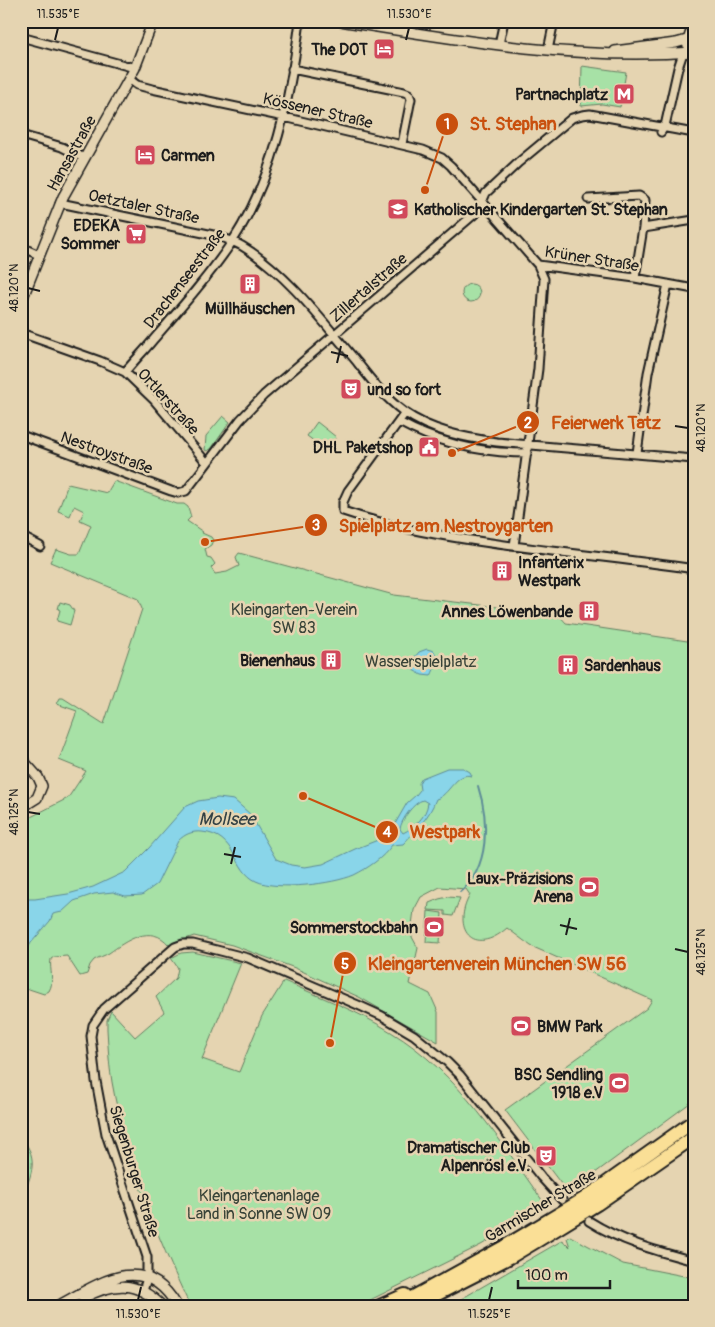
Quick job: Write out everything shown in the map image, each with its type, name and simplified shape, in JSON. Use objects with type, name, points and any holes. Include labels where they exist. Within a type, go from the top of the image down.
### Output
[{"type":"highway","name":"Garmischer Straße","points":[[397,1306],[504,1247],[584,1198],[694,1121]]},
{"type":"highway","name":"Garmischer Straße","points":[[414,1306],[510,1257],[597,1204],[694,1137]]},
{"type":"highway","points":[[432,1306],[499,1266],[510,1257]]},
{"type":"highway","points":[[380,1306],[435,1284]]},
{"type":"main road","name":"Hansastraße","points":[[21,302],[60,203],[135,68],[154,21]]},
{"type":"main road","points":[[340,21],[548,50],[629,56],[694,52]]},
{"type":"main road","points":[[683,53],[691,39],[694,21]]},
{"type":"main road","points":[[603,53],[691,39]]},
{"type":"main road","points":[[21,758],[38,777],[42,786],[37,798],[21,808]]},
{"type":"main road","points":[[58,1306],[103,1281],[116,1276],[134,1275],[147,1278],[162,1286],[177,1306]]},
{"type":"main road","points":[[70,1306],[98,1291],[113,1286],[132,1287],[143,1291],[162,1306]]},
{"type":"street","name":"Drachenseestraße","points":[[126,372],[215,265],[232,241],[252,206],[265,176],[284,116],[300,21]]},
{"type":"street","points":[[499,44],[504,21]]},
{"type":"street","points":[[548,50],[554,21]]},
{"type":"street","points":[[21,36],[135,68]]},
{"type":"street","points":[[683,53],[663,129],[694,133]]},
{"type":"street","points":[[292,69],[409,94],[411,99],[402,144]]},
{"type":"street","name":"Kössener Straße","points":[[129,79],[137,85],[152,89],[284,116],[423,150],[442,158],[482,202]]},
{"type":"street","name":"Zillertalstraße","points":[[182,492],[189,488],[252,406],[293,368],[478,211],[486,193],[519,162],[572,118],[582,115],[606,116],[663,129]]},
{"type":"street","points":[[21,135],[62,147],[84,158]]},
{"type":"street","points":[[588,199],[639,196],[645,200],[643,228],[635,278]]},
{"type":"street","name":"Krüner Straße","points":[[482,202],[538,265],[635,278],[694,289]]},
{"type":"street","name":"Oetztaler Straße","points":[[60,203],[218,236],[252,252],[286,280],[380,391],[405,412],[425,424],[468,438],[497,442],[694,458]]},
{"type":"street","points":[[643,228],[694,220]]},
{"type":"street","points":[[21,247],[39,255]]},
{"type":"street","points":[[514,546],[538,369],[544,279],[538,265]]},
{"type":"street","points":[[637,453],[648,372],[668,284]]},
{"type":"street","name":"Ortlerstraße","points":[[21,333],[126,372],[154,400],[207,463]]},
{"type":"street","points":[[405,412],[348,491],[343,502],[343,511],[366,519],[418,532],[694,569]]},
{"type":"street","points":[[399,422],[436,439],[468,448],[527,454]]},
{"type":"street","name":"Nestroystraße","points":[[21,436],[171,491],[182,492]]},
{"type":"street","points":[[21,536],[40,546]]},
{"type":"street","name":"Siegenburger Straße","points":[[143,1291],[147,1278],[147,1257],[104,1126],[92,1052],[91,1032],[92,1025],[104,1009],[169,952],[183,944],[201,945],[248,958],[382,1016],[408,1031],[427,1044],[460,1075],[540,1177],[562,1200]]},
{"type":"street","points":[[589,1221],[613,1235],[638,1246],[694,1261]]},
{"type":"green space","points":[[582,66],[626,72],[620,107],[602,104],[581,106]]},
{"type":"green space","points":[[471,284],[477,287],[480,293],[477,299],[471,302],[465,299],[462,293],[465,287]]},
{"type":"green space","points":[[223,416],[230,422],[211,449],[207,451],[205,450],[206,436]]},
{"type":"green space","points":[[317,422],[336,437],[326,450],[307,436]]},
{"type":"green space","points":[[114,481],[177,504],[184,504],[188,507],[191,517],[187,521],[213,540],[211,545],[205,549],[207,557],[211,558],[215,564],[211,568],[215,574],[227,572],[239,566],[236,557],[239,553],[394,595],[558,614],[566,623],[694,642],[694,1100],[568,1193],[505,1110],[647,1008],[652,1000],[531,946],[507,928],[495,937],[484,940],[475,939],[464,928],[465,907],[470,895],[466,889],[440,887],[421,897],[414,910],[412,937],[418,948],[410,984],[430,994],[438,1012],[438,1042],[359,997],[295,968],[232,945],[194,936],[169,945],[154,935],[139,936],[94,960],[87,974],[80,976],[67,956],[54,957],[51,959],[52,983],[49,991],[44,994],[29,989],[21,993],[21,822],[68,798],[86,771],[59,760],[77,711],[57,704],[60,698],[63,698],[104,724],[142,609],[138,599],[50,562],[56,549],[71,554],[79,554],[91,525],[80,520],[84,511],[74,506],[70,516],[58,511],[68,484],[107,493]]},
{"type":"green space","points":[[60,602],[70,605],[74,611],[70,625],[57,621]]},
{"type":"green space","points":[[448,897],[460,898],[453,916],[445,915],[445,911],[428,910],[429,903]]},
{"type":"green space","name":"Sommerstockbahn","points":[[428,911],[442,913],[440,943],[426,942]]},
{"type":"green space","name":"Kleingartenanlage Land in Sonne SW 09","points":[[193,952],[241,963],[202,1059],[239,1072],[262,1016],[284,981],[378,1024],[415,1049],[438,1068],[478,1111],[547,1207],[481,1245],[358,1306],[190,1306],[154,1224],[125,1140],[111,1076],[107,1020],[111,1011],[135,1037],[164,1012],[156,997],[176,978],[178,968],[171,958],[181,953]]},
{"type":"green space","points":[[21,1138],[31,1153],[32,1168],[21,1201]]},
{"type":"green space","points":[[570,1236],[623,1264],[694,1278],[694,1306],[449,1306],[563,1240],[570,1247],[567,1238]]},
{"type":"water","points":[[427,649],[434,651],[436,657],[436,664],[431,676],[422,675],[413,670],[414,658],[419,652]]},
{"type":"water","name":"Mollsee","points":[[447,768],[463,768],[470,772],[472,776],[466,775],[461,777],[441,797],[436,799],[426,818],[403,844],[392,845],[375,862],[354,875],[333,881],[305,885],[277,886],[265,884],[249,876],[222,839],[202,832],[192,833],[178,841],[157,884],[142,895],[125,896],[113,892],[94,894],[74,901],[62,912],[53,914],[50,921],[31,943],[21,960],[21,899],[68,894],[93,887],[125,872],[185,807],[198,801],[218,798],[234,800],[250,814],[276,859],[291,865],[305,867],[323,864],[388,836],[407,803],[420,790],[419,783],[422,778]],"holes":[[[423,800],[428,803],[425,813],[419,821],[403,833],[400,829],[408,812],[419,801]]]},
{"type":"waterway","points":[[460,892],[470,882],[482,857],[485,828],[482,799],[478,786]]},
{"type":"place","name":"The DOT","points":[[384,49]]},
{"type":"place","name":"Partnachplatz","points":[[624,94]]},
{"type":"place","name":"Carmen","points":[[145,155]]},
{"type":"place","name":"St. Stephan","points":[[425,190]]},
{"type":"place","name":"Katholischer Kindergarten St. Stephan","points":[[398,209]]},
{"type":"place","name":"EDEKA Sommer","points":[[136,234]]},
{"type":"place","name":"Müllhäuschen","points":[[250,284]]},
{"type":"place","name":"und so fort","points":[[351,389]]},
{"type":"place","name":"DHL Paketshop","points":[[429,447]]},
{"type":"place","name":"Feierwerk Tatz","points":[[452,453]]},
{"type":"place","name":"Spielplatz am Nestroygarten","points":[[205,542]]},
{"type":"place","name":"Infanterix Westpark","points":[[502,571]]},
{"type":"place","name":"Annes Löwenbande","points":[[589,611]]},
{"type":"place","name":"Bienenhaus","points":[[331,660]]},
{"type":"place","name":"Sardenhaus","points":[[568,665]]},
{"type":"place","name":"Westpark","points":[[303,796]]},
{"type":"place","name":"Laux-Präzisions Arena","points":[[589,887]]},
{"type":"place","name":"Sommerstockbahn","points":[[434,927]]},
{"type":"place","name":"BMW Park","points":[[521,1026]]},
{"type":"place","name":"Kleingartenverein München SW 56","points":[[330,1043]]},
{"type":"place","name":"BSC Sendling 1918 e.V","points":[[619,1083]]},
{"type":"place","name":"Dramatischer Club Alpenrösl e.V.","points":[[546,1156]]},
{"type":"park label","name":"Kleingarten-Verein SW 83","points":[[294,618]]},
{"type":"park label","name":"Wasserspielplatz","points":[[421,661]]}]
